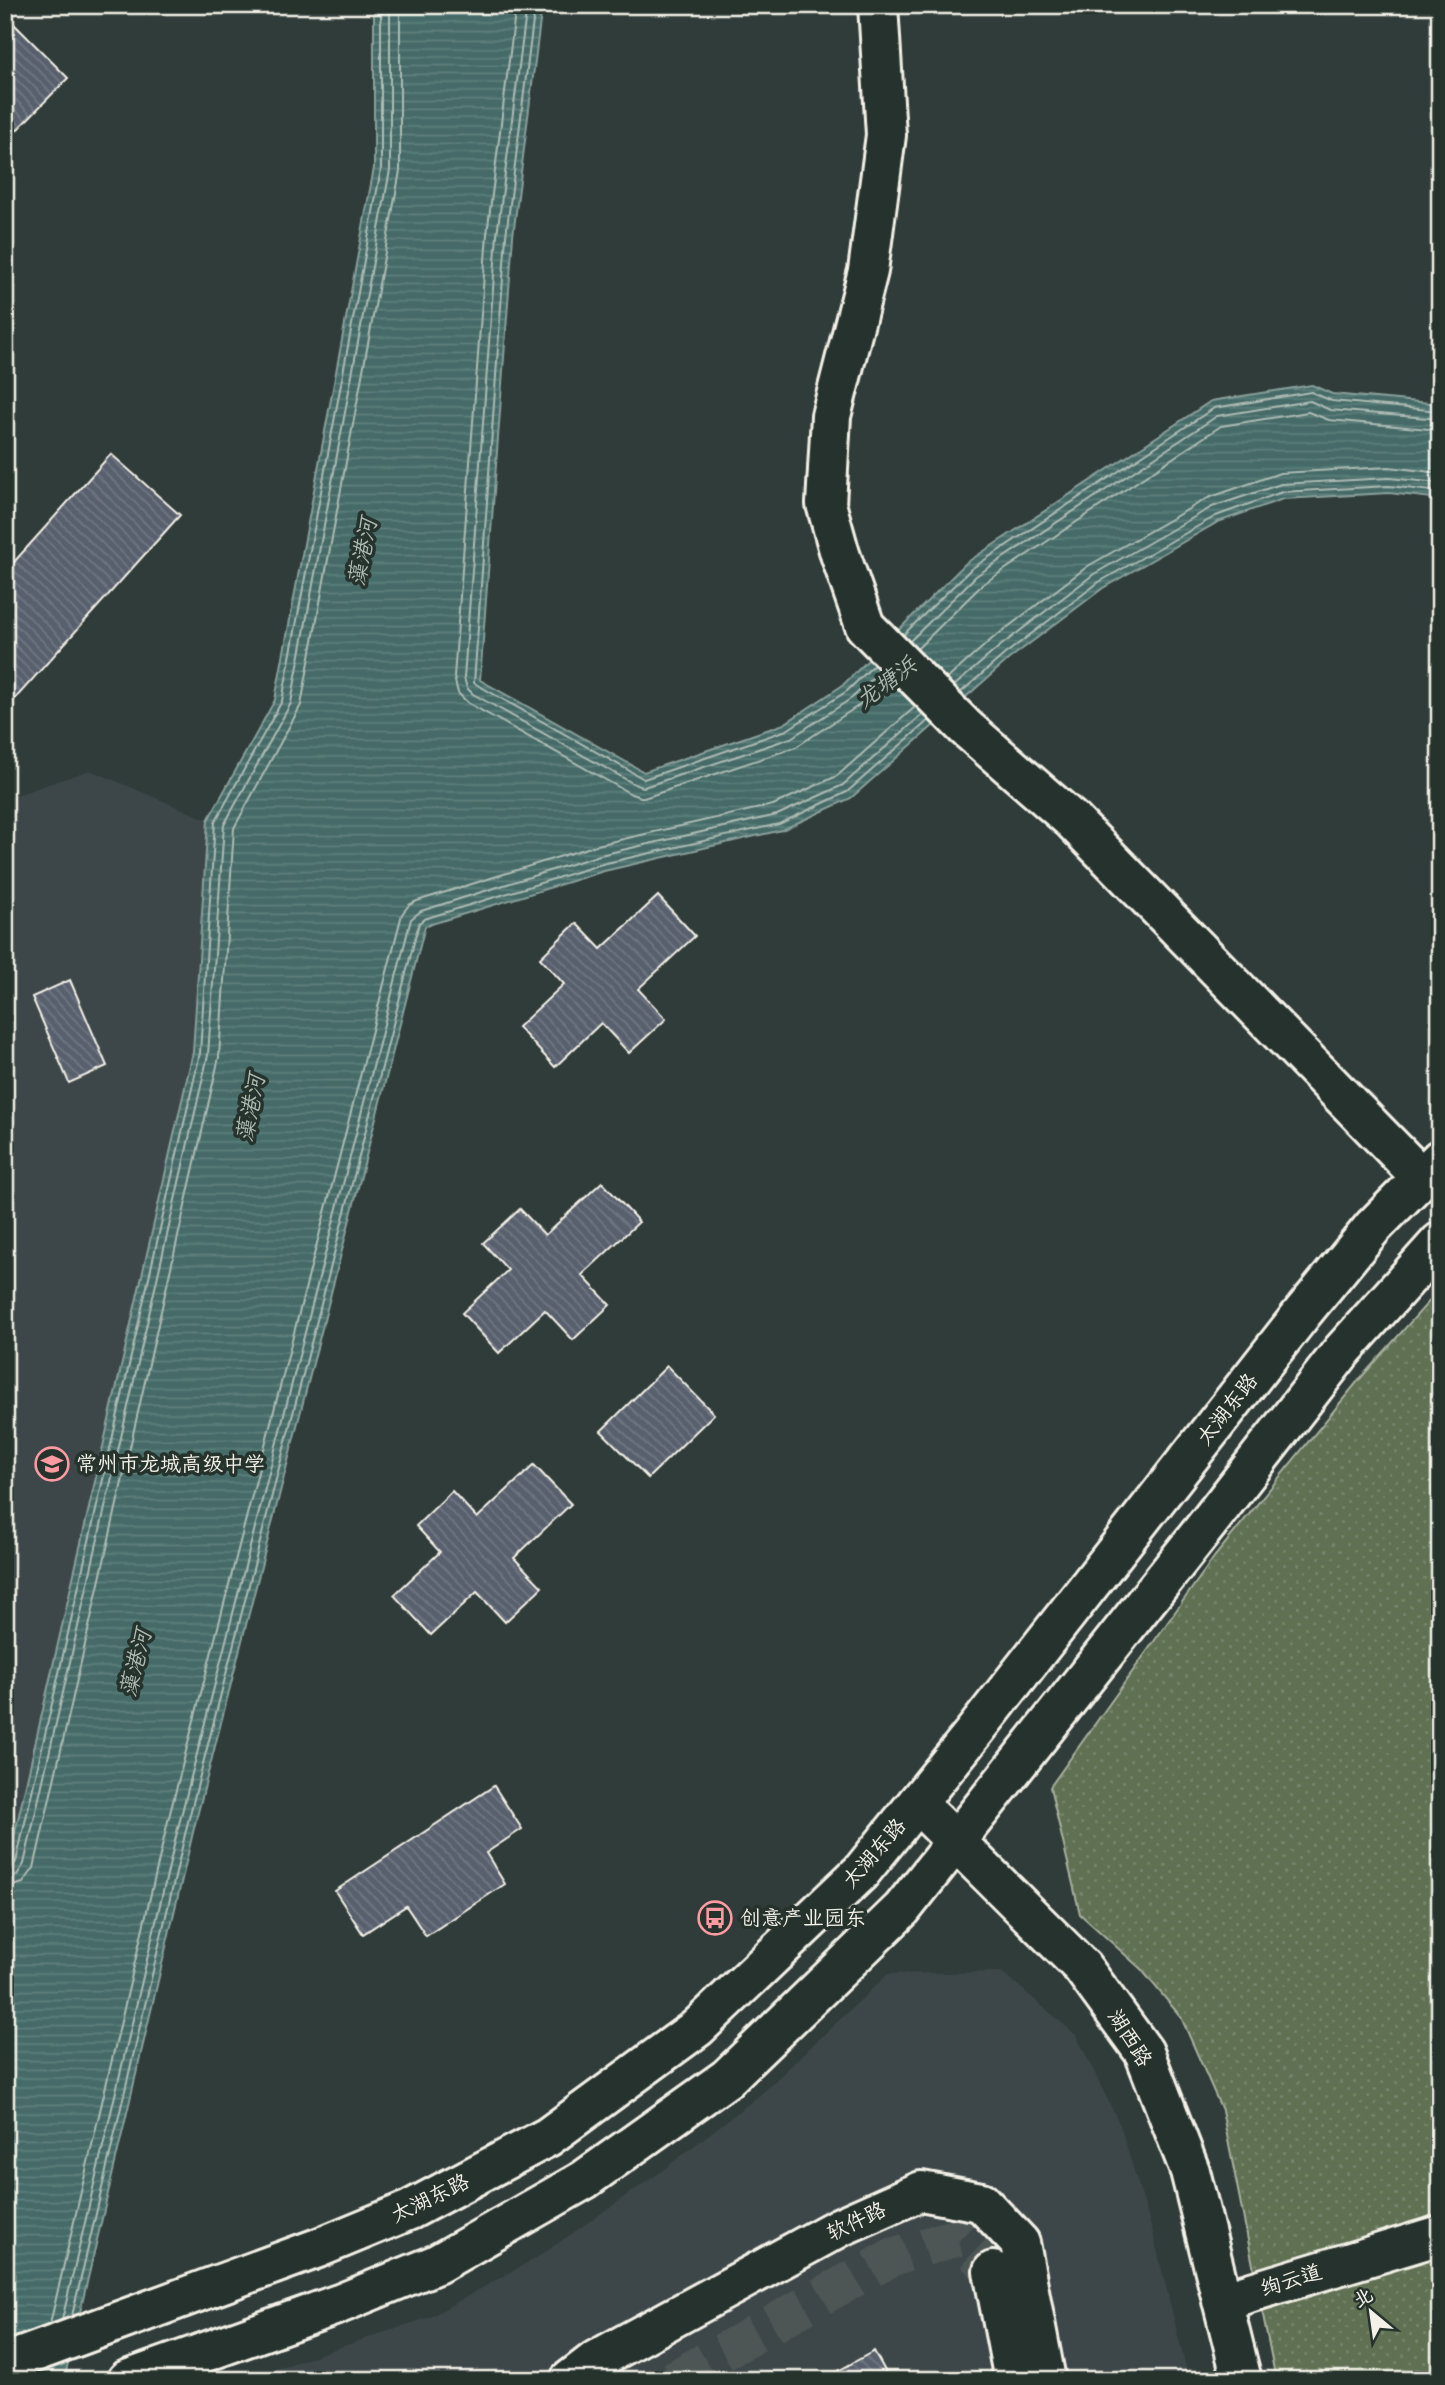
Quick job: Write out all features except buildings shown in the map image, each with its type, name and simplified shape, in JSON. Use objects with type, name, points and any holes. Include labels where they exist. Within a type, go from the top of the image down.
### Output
[{"type":"main road","points":[[878,5],[886,135],[867,271],[831,416],[826,504],[865,626],[966,728],[1073,821],[1431,1168]]},
{"type":"main road","name":"太湖东路","points":[[5,2362],[318,2248],[410,2210],[548,2137],[697,2028],[861,1872],[1304,1311],[1373,1227],[1431,1168]]},
{"type":"main road","points":[[127,2380],[338,2304],[438,2264],[584,2180],[727,2078],[902,1909],[1342,1351],[1440,1242]]},
{"type":"main road","name":"湖西路","points":[[917,1803],[1082,1967],[1144,2052],[1190,2171],[1242,2380]]},
{"type":"main road","name":"软件路","points":[[570,2380],[596,2360],[840,2227],[921,2191],[981,2202],[1020,2244],[1046,2380]]},
{"type":"main road","name":"绚云道","points":[[1222,2301],[1440,2235]]},
{"type":"main road","points":[[993,2271],[1014,2380]]},
{"type":"shaded area","name":"常州市龙城高级中学","points":[[90,770],[208,820],[193,1052],[5,1876],[5,799]]},
{"type":"shaded area","points":[[1002,1972],[1076,2035],[1120,2125],[1152,2230],[1189,2380],[243,2380],[430,2317],[541,2255],[659,2173],[761,2094],[888,1974]]},
{"type":"green space","points":[[1440,1289],[1440,2380],[1276,2380],[1222,2110],[1181,2017],[1141,1969],[1080,1914],[1050,1787],[1215,1556],[1358,1381]]},
{"type":"water","points":[[374,5],[542,5],[513,236],[480,680],[644,772],[784,724],[843,685],[966,563],[1211,401],[1312,385],[1332,394],[1440,404],[1440,499],[1389,493],[1283,499],[1218,522],[1103,588],[1009,659],[851,798],[782,830],[604,871],[425,926],[194,1828],[64,2380],[5,2380],[5,1876],[193,1052],[208,820],[275,700],[374,168]]},
{"type":"tunnel","points":[[673,2380],[892,2257],[957,2237],[993,2271]]},
{"type":"place","name":"常州市龙城高级中学","points":[[52,1464]]},
{"type":"place","name":"创意产业园东","points":[[715,1918]]},
{"type":"water label","name":"藻港河","points":[[362,552]]},
{"type":"water label","name":"龙塘浜","points":[[886,682]]},
{"type":"water label","name":"藻港河","points":[[250,1108]]},
{"type":"water label","name":"藻港河","points":[[135,1663]]}]
